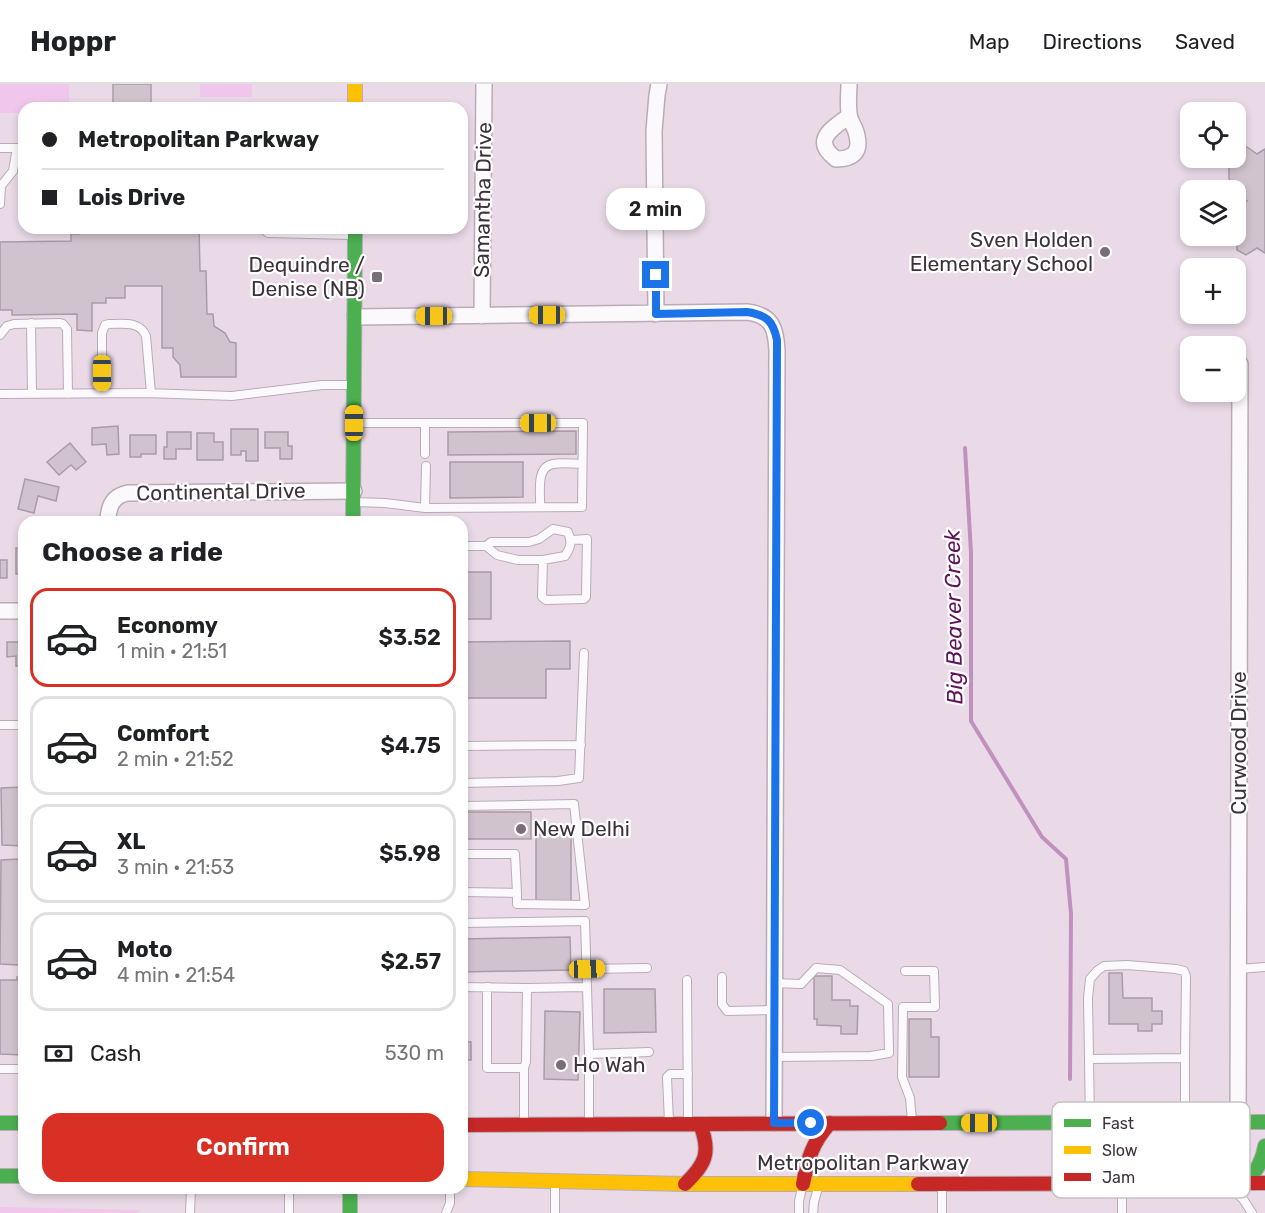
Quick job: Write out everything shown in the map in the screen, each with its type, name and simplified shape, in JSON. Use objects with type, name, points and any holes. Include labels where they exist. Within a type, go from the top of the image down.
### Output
[{"type":"main road","points":[[355,102],[356,84]]},
{"type":"main road","points":[[353,516],[355,234]]},
{"type":"main road","points":[[1261,1122],[1265,1141]]},
{"type":"main road","points":[[0,1123],[18,1123]]},
{"type":"main road","points":[[803,1184],[813,1143],[830,1123]]},
{"type":"main road","name":"Metropolitan Parkway","points":[[468,1125],[1052,1123]]},
{"type":"main road","points":[[685,1184],[697,1173],[706,1156],[705,1136],[694,1124]]},
{"type":"main road","points":[[1250,1178],[1261,1163],[1265,1146]]},
{"type":"main road","points":[[0,1176],[18,1176]]},
{"type":"main road","name":"Metropolitan Parkway","points":[[468,1179],[685,1184],[1052,1183]]},
{"type":"main road","points":[[350,1194],[350,1213]]},
{"type":"street","name":"Samantha Drive","points":[[482,316],[484,84]]},
{"type":"street","points":[[656,314],[654,131],[659,84]]},
{"type":"street","points":[[849,84],[849,116]]},
{"type":"street","points":[[355,317],[747,312],[763,316],[775,332],[777,351],[774,1123]]},
{"type":"street","name":"Curwood Drive","points":[[1238,1102],[1240,402]]},
{"type":"street","name":"Continental Drive","points":[[109,516],[113,500],[128,493],[354,497]]},
{"type":"street","points":[[0,611],[18,611]]},
{"type":"lane","points":[[0,148],[18,148]]},
{"type":"lane","points":[[0,204],[1,184],[13,171],[18,155]]},
{"type":"lane","points":[[31,323],[32,394]]},
{"type":"lane","points":[[0,335],[7,326],[14,324],[63,324],[66,329],[68,393]]},
{"type":"lane","points":[[102,393],[102,333],[105,326],[109,324],[138,325],[144,330],[151,393]]},
{"type":"lane","points":[[0,394],[151,393],[232,396],[322,385],[354,385]]},
{"type":"lane","points":[[354,423],[583,423],[582,507],[425,508],[354,497]]},
{"type":"lane","points":[[425,423],[426,454]]},
{"type":"lane","points":[[540,507],[541,474],[544,467],[552,464],[582,464]]},
{"type":"lane","points":[[425,508],[426,466]]},
{"type":"lane","points":[[468,546],[486,546],[491,542],[529,542],[539,539],[553,529],[568,532],[572,540],[566,556],[543,560],[518,560],[496,555],[486,546]]},
{"type":"lane","points":[[543,560],[542,597],[546,600],[584,599],[586,597],[587,538],[572,540]]},
{"type":"lane","points":[[468,783],[558,781],[579,778],[584,653]]},
{"type":"lane","points":[[0,725],[18,725]]},
{"type":"lane","points":[[468,746],[581,745]]},
{"type":"lane","points":[[468,806],[574,804],[585,904],[517,904],[515,854],[468,854]]},
{"type":"lane","points":[[468,892],[517,893]]},
{"type":"lane","points":[[468,923],[585,921],[589,1124]]},
{"type":"lane","points":[[1090,1102],[1088,998],[1090,979],[1104,966],[1127,965],[1184,971],[1186,976],[1185,1102]]},
{"type":"lane","points":[[587,969],[647,968]]},
{"type":"lane","points":[[774,983],[801,984],[816,968],[840,970],[888,1004],[889,1053],[871,1056],[774,1057]]},
{"type":"lane","points":[[1239,969],[1265,968]]},
{"type":"lane","points":[[905,970],[934,970],[934,1007],[903,1007],[902,1077],[910,1098],[912,1123]]},
{"type":"lane","points":[[723,977],[723,1004],[727,1011],[775,1010]]},
{"type":"lane","points":[[687,980],[687,1074],[694,1124]]},
{"type":"lane","points":[[468,987],[587,987]]},
{"type":"lane","points":[[488,987],[487,1068],[524,1068]]},
{"type":"lane","points":[[524,1125],[527,988]]},
{"type":"lane","points":[[589,1054],[649,1052]]},
{"type":"lane","points":[[1089,1059],[1185,1058]]},
{"type":"lane","points":[[0,1069],[18,1069]]},
{"type":"lane","points":[[669,1124],[667,1077],[670,1074],[687,1074]]},
{"type":"lane","points":[[555,1181],[555,1213]]},
{"type":"lane","points":[[799,1213],[803,1184]]},
{"type":"lane","points":[[813,1213],[820,1184]]},
{"type":"lane","points":[[942,1184],[942,1213]]},
{"type":"lane","points":[[190,1213],[191,1194]]},
{"type":"lane","points":[[289,1194],[289,1213]]},
{"type":"lane","points":[[446,1213],[450,1203],[450,1194]]},
{"type":"lane","points":[[1242,1198],[1252,1213]]},
{"type":"shaded area","points":[[0,84],[69,84],[69,102],[18,102],[18,113],[0,113]]},
{"type":"shaded area","points":[[200,84],[252,84],[252,97],[200,97]]},
{"type":"shaded area","points":[[0,1207],[140,1210],[138,1213],[0,1213]]},
{"type":"building","points":[[113,84],[151,84],[151,102],[113,102]]},
{"type":"building","points":[[1246,148],[1257,154],[1265,149],[1265,253],[1257,248],[1246,255],[1237,250],[1237,246],[1246,246],[1246,180],[1230,180],[1229,168],[1246,168]]},
{"type":"building","points":[[71,234],[199,234],[200,271],[206,271],[207,314],[213,314],[214,326],[225,333],[230,342],[236,343],[236,377],[181,377],[180,365],[173,357],[173,348],[162,348],[162,286],[125,286],[125,298],[106,298],[106,303],[92,303],[92,331],[77,330],[77,314],[12,315],[12,310],[0,310],[0,242],[71,241]]},
{"type":"building","points":[[118,426],[119,454],[107,455],[106,444],[92,445],[92,428]]},
{"type":"building","points":[[231,429],[258,429],[258,461],[246,461],[246,451],[241,451],[241,455],[231,455]]},
{"type":"building","points":[[576,431],[576,454],[448,455],[448,432]]},
{"type":"building","points":[[167,432],[191,432],[191,449],[176,449],[176,459],[164,459]]},
{"type":"building","points":[[265,432],[288,432],[288,446],[292,446],[292,459],[280,459],[280,448],[265,448]]},
{"type":"building","points":[[197,433],[214,433],[214,442],[223,442],[223,460],[197,460]]},
{"type":"building","points":[[130,435],[156,435],[156,454],[130,457]]},
{"type":"building","points":[[70,443],[86,462],[76,470],[71,465],[59,475],[47,462]]},
{"type":"building","points":[[450,462],[523,462],[523,497],[450,498]]},
{"type":"building","points":[[25,479],[59,487],[56,501],[38,496],[34,513],[18,509]]},
{"type":"building","points":[[16,548],[18,548],[18,574],[16,574]]},
{"type":"building","points":[[0,560],[7,560],[7,578],[0,578]]},
{"type":"building","points":[[468,572],[491,572],[491,619],[468,619]]},
{"type":"building","points":[[570,641],[570,669],[546,669],[546,698],[468,698],[468,642]]},
{"type":"building","points":[[7,642],[18,642],[18,666],[16,666],[16,656],[7,657]]},
{"type":"building","points":[[18,787],[18,846],[2,845],[1,788]]},
{"type":"building","points":[[468,812],[531,812],[531,839],[468,839]]},
{"type":"building","points":[[571,834],[571,902],[536,902],[536,835]]},
{"type":"building","points":[[18,859],[18,965],[0,964],[1,860]]},
{"type":"building","points":[[570,937],[571,970],[468,972],[468,939]]},
{"type":"building","points":[[1109,973],[1122,973],[1123,998],[1152,998],[1152,1011],[1162,1011],[1162,1024],[1152,1024],[1152,1031],[1138,1031],[1138,1024],[1109,1024]]},
{"type":"building","points":[[814,976],[832,976],[832,1000],[850,1000],[850,1006],[858,1006],[857,1034],[841,1034],[841,1026],[817,1025],[817,1019],[814,1019]]},
{"type":"building","points":[[18,977],[18,1055],[0,1054],[0,980],[17,980]]},
{"type":"building","points":[[604,989],[655,989],[656,1032],[604,1033]]},
{"type":"building","points":[[545,1011],[580,1012],[578,1080],[544,1079]]},
{"type":"building","points":[[909,1019],[931,1019],[931,1037],[939,1037],[939,1077],[909,1077]]},
{"type":"building","points":[[468,1042],[471,1042],[471,1060],[468,1060]]},
{"type":"waterway","name":"Big Beaver Creek","points":[[965,448],[971,553],[971,721],[1042,837],[1066,859],[1071,914],[1070,1079]]},
{"type":"traffic: fast","points":[[353,516],[355,234]]},
{"type":"traffic: fast","points":[[1250,1122],[1265,1122]]},
{"type":"traffic: fast","points":[[0,1123],[18,1123]]},
{"type":"traffic: fast","points":[[940,1123],[1052,1123]]},
{"type":"traffic: fast","points":[[1250,1178],[1263,1157],[1265,1146]]},
{"type":"traffic: fast","points":[[0,1176],[18,1176]]},
{"type":"traffic: fast","points":[[350,1194],[350,1213]]},
{"type":"traffic: slow","points":[[355,84],[355,102]]},
{"type":"traffic: slow","points":[[468,1179],[685,1184],[918,1184]]},
{"type":"traffic: jam","points":[[803,1184],[812,1151],[830,1123]]},
{"type":"traffic: jam","points":[[468,1125],[940,1123]]},
{"type":"traffic: jam","points":[[685,1184],[702,1164],[706,1150],[700,1124]]},
{"type":"traffic: jam","points":[[1250,1183],[1265,1183]]},
{"type":"traffic: jam","points":[[918,1184],[1052,1184]]},
{"type":"place","name":"Sven Holden Elementary School","points":[[1105,252]]},
{"type":"place","name":"Dequindre / Denise (NB)","points":[[377,277]]},
{"type":"place","name":"New Delhi","points":[[521,829]]},
{"type":"place","name":"Ho Wah","points":[[561,1065]]},
{"type":"route","points":[[656,275],[656,314],[757,313],[769,321],[777,340],[774,1123],[811,1123]]}]
